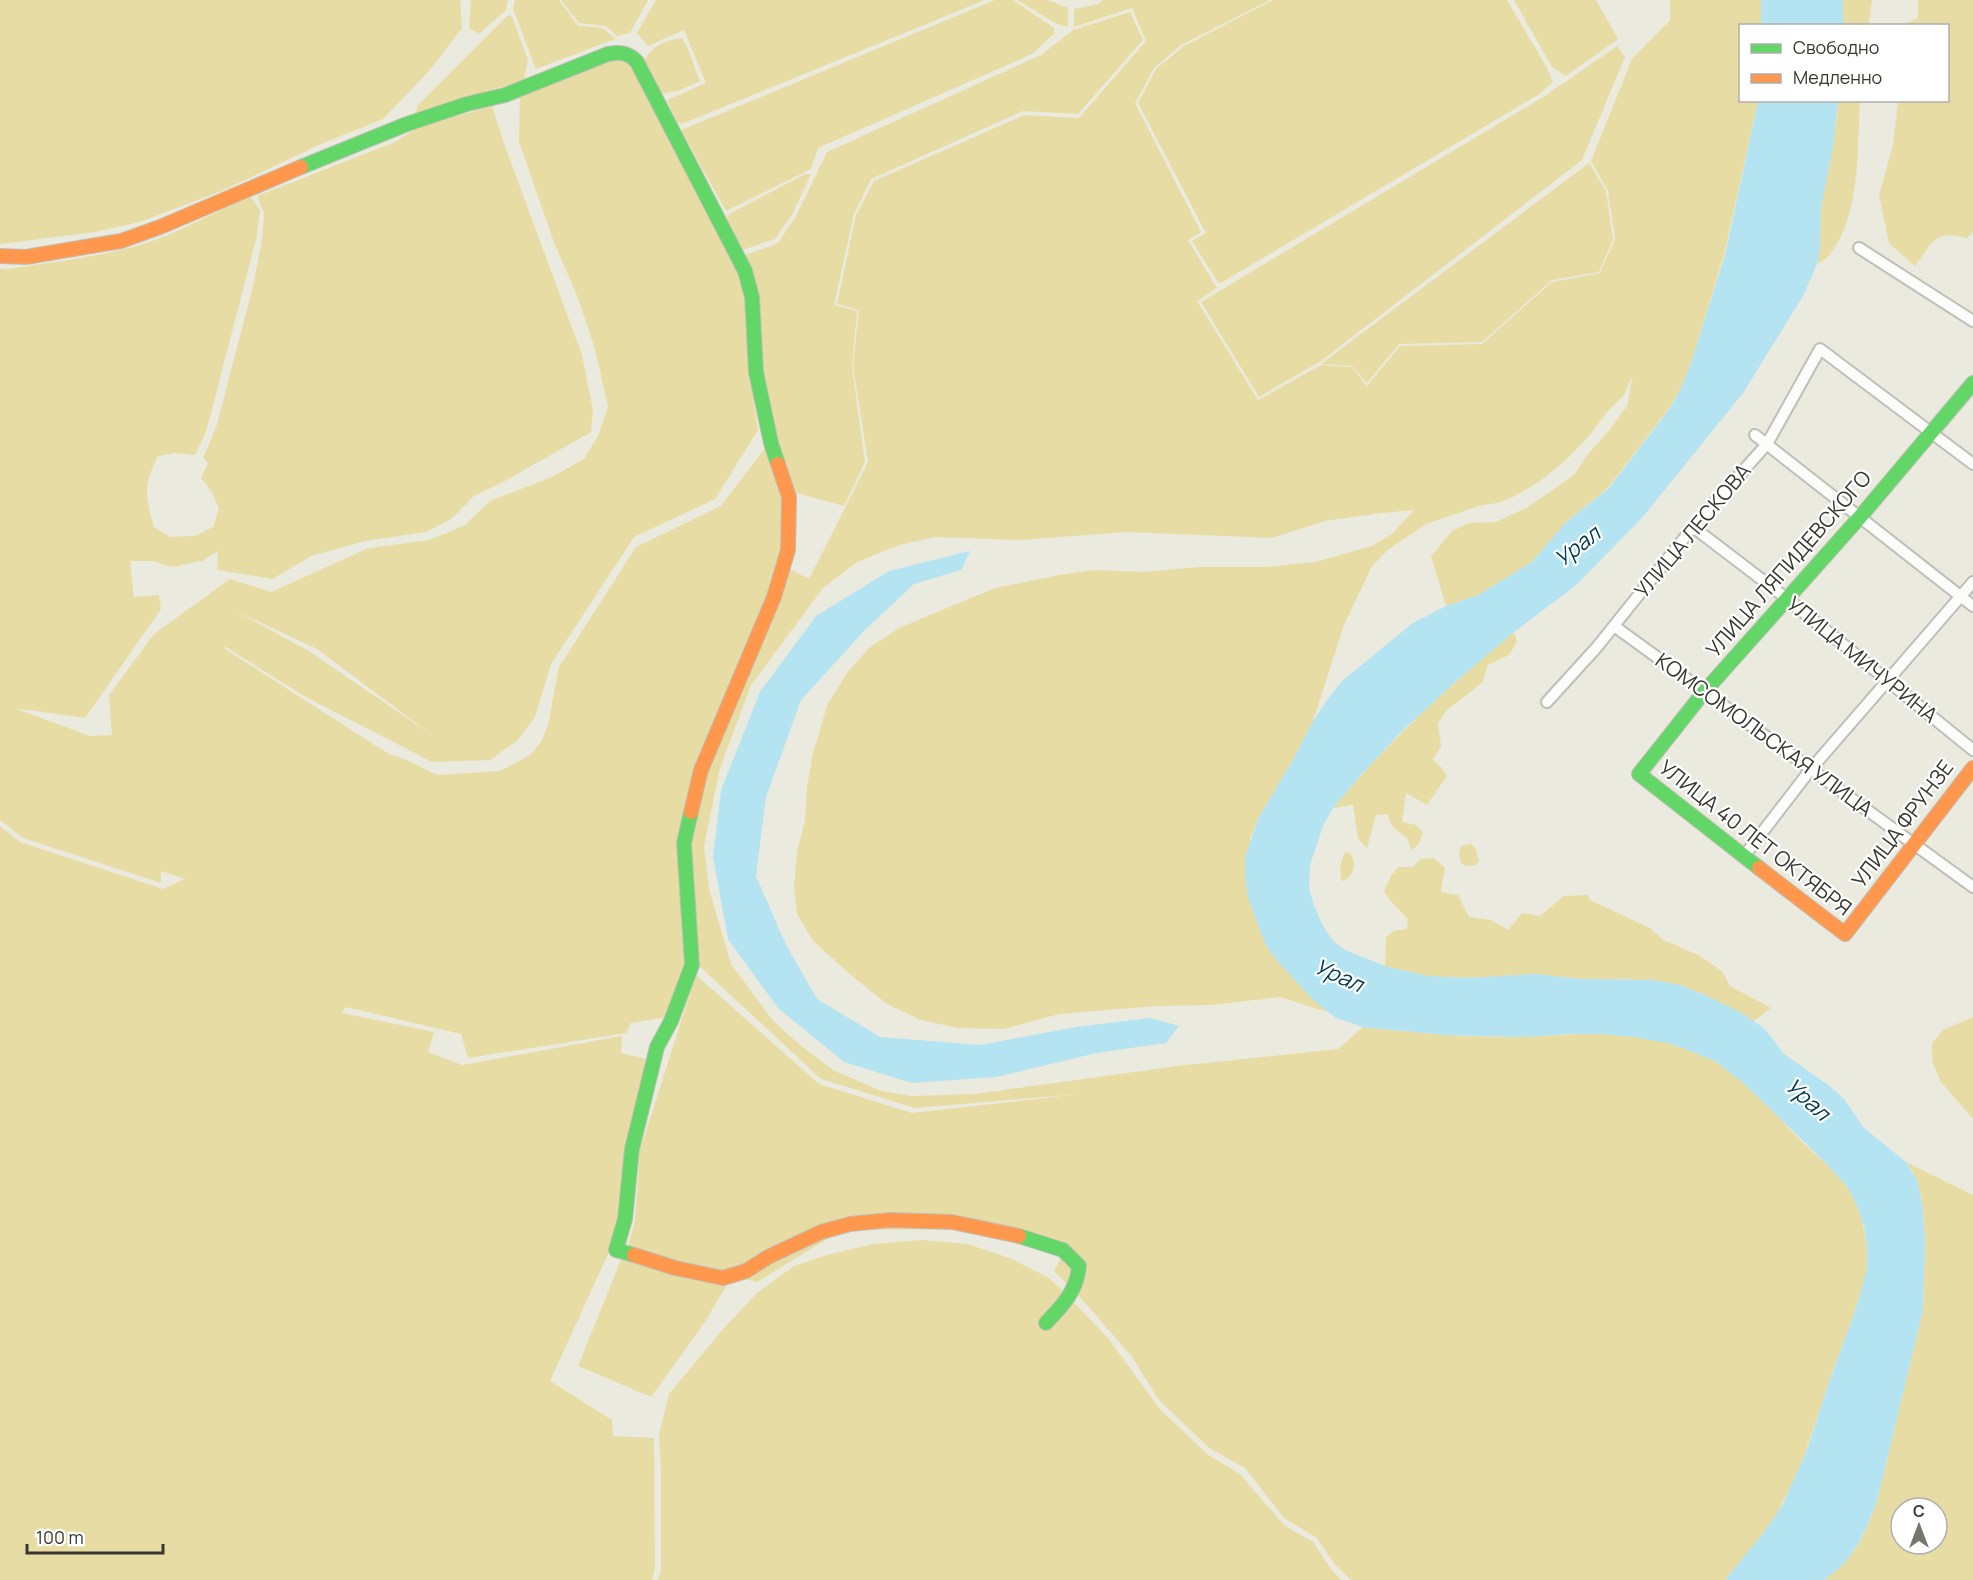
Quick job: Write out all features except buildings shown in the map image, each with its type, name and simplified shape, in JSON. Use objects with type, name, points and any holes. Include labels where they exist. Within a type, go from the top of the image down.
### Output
[{"type":"street","points":[[0,256],[26,257],[121,241],[160,227],[231,195],[416,120],[505,95],[608,54],[620,51],[628,52],[633,56],[746,271],[753,297],[758,382],[771,444],[789,497],[788,550],[774,597],[701,770],[684,843],[692,965],[671,1021],[657,1047],[632,1149],[625,1219],[616,1250],[675,1268],[723,1278],[746,1271],[821,1232],[850,1224],[890,1220],[952,1222],[978,1226],[1033,1239],[1063,1250],[1078,1266],[1077,1282],[1065,1304],[1046,1323]]},
{"type":"street","points":[[1859,248],[1973,321]]},
{"type":"street","name":"УЛИЦА ЛЕСКОВА","points":[[1547,702],[1614,626],[1693,527],[1767,444],[1820,348],[1931,434]]},
{"type":"street","name":"УЛИЦА ЛЯПИДЕВСКОГО","points":[[1638,774],[1704,692],[1860,516],[1973,383]]},
{"type":"street","points":[[1931,434],[1973,464]]},
{"type":"street","points":[[1755,435],[1973,606]]},
{"type":"street","name":"УЛИЦА МИЧУРИНА","points":[[1693,527],[1786,598],[1973,750]]},
{"type":"street","points":[[1744,856],[1811,769],[1973,582]]},
{"type":"street","name":"КОМСОМОЛЬСКАЯ УЛИЦА","points":[[1614,626],[1973,887]]},
{"type":"street","name":"УЛИЦА ФРУНЗЕ","points":[[1845,934],[1973,768]]},
{"type":"street","name":"УЛИЦА 40 ЛЕТ ОКТЯБРЯ","points":[[1638,774],[1845,934]]},
{"type":"shaded area","points":[[0,0],[460,0],[462,28],[430,70],[383,119],[321,144],[224,190],[140,222],[95,232],[0,244]]},
{"type":"shaded area","points":[[471,0],[508,0],[506,10],[479,34],[469,28]]},
{"type":"shaded area","points":[[515,0],[559,0],[578,26],[603,28],[615,39],[536,69],[513,9]]},
{"type":"shaded area","points":[[561,0],[648,0],[630,33],[617,36],[606,26],[579,23]]},
{"type":"shaded area","points":[[656,0],[985,0],[682,124],[677,122],[667,100],[706,83],[684,30],[648,46],[637,33]]},
{"type":"shaded area","points":[[995,0],[1013,0],[1054,28],[1054,34],[1032,54],[818,148],[811,169],[726,211],[681,130]]},
{"type":"shaded area","points":[[1017,0],[1048,0],[1068,8],[1068,27],[1057,24]]},
{"type":"shaded area","points":[[1103,0],[1270,0],[1181,45],[1154,68],[1135,103],[1201,232],[1188,240],[1217,288],[1197,301],[1258,400],[1321,365],[1352,367],[1367,386],[1400,346],[1482,344],[1552,282],[1600,273],[1615,239],[1608,191],[1591,161],[1632,59],[1670,20],[1670,0],[1761,0],[1761,24],[1739,24],[1739,102],[1758,102],[1724,255],[1690,366],[1670,407],[1608,488],[1566,522],[1532,562],[1478,595],[1446,606],[1431,556],[1452,531],[1469,523],[1496,522],[1528,507],[1574,475],[1627,406],[1633,374],[1624,395],[1607,412],[1589,436],[1565,461],[1540,481],[1498,503],[1482,505],[1426,524],[1388,550],[1372,566],[1344,625],[1313,721],[1258,819],[1250,839],[1293,979],[1327,1012],[1280,997],[1212,1005],[1157,1006],[1059,1014],[1004,1029],[958,1028],[921,1020],[887,1004],[852,976],[813,941],[797,914],[794,887],[797,852],[805,820],[807,786],[813,753],[827,706],[847,673],[869,648],[899,628],[995,588],[1059,575],[1094,570],[1144,572],[1199,567],[1266,567],[1315,562],[1372,546],[1392,534],[1414,510],[1325,521],[1272,538],[1126,532],[1020,540],[936,537],[899,545],[857,562],[823,588],[751,685],[720,768],[704,846],[709,889],[731,964],[773,1021],[833,1070],[881,1091],[912,1096],[975,1094],[1177,1066],[1338,1049],[1363,1027],[1491,1037],[1592,1034],[1634,1036],[1654,1039],[1715,1061],[1748,1086],[1843,1181],[1854,1198],[1860,1214],[1868,1254],[1866,1274],[1858,1302],[1811,1437],[1791,1486],[1771,1522],[1749,1553],[1725,1580],[1351,1580],[1335,1565],[1317,1538],[1284,1518],[1245,1468],[1209,1448],[1158,1399],[1133,1358],[1054,1271],[1061,1258],[1000,1229],[842,1230],[757,1282],[627,1251],[635,1221],[640,1150],[696,975],[819,1084],[912,1113],[1080,1094],[915,1108],[821,1079],[696,963],[686,841],[703,770],[786,567],[809,579],[868,462],[853,366],[859,310],[837,304],[856,215],[874,181],[1024,115],[1079,118],[1146,41],[1132,8],[1074,27],[1074,9],[1099,4]]},
{"type":"shaded area","points":[[1273,0],[1507,0],[1553,82],[1538,95],[1219,284],[1192,241],[1206,233],[1138,103],[1156,69],[1184,46]]},
{"type":"shaded area","points":[[1514,0],[1596,0],[1618,39],[1566,76],[1552,67]]},
{"type":"shaded area","points":[[1843,0],[1872,0],[1869,24],[1843,24]]},
{"type":"shaded area","points":[[1918,0],[1973,0],[1973,232],[1967,238],[1947,235],[1935,240],[1915,266],[1889,243],[1879,195],[1893,145],[1898,102],[1949,102],[1949,24],[1903,24],[1918,18]]},
{"type":"shaded area","points":[[1130,12],[1143,40],[1078,114],[1023,111],[871,179],[854,214],[834,305],[857,311],[852,367],[865,462],[844,506],[793,492],[771,430],[743,256],[778,243],[796,216],[827,152],[1041,55],[1073,30]]},
{"type":"shaded area","points":[[508,15],[512,17],[528,60],[524,80],[415,114],[418,105]]},
{"type":"shaded area","points":[[682,38],[700,81],[678,91],[661,94],[644,61],[651,51],[660,45]]},
{"type":"shaded area","points":[[1617,46],[1625,57],[1582,160],[1321,361],[1259,397],[1201,302],[1548,94]]},
{"type":"shaded area","points":[[614,55],[633,59],[741,266],[747,295],[749,368],[758,430],[715,499],[634,537],[551,664],[535,717],[517,741],[490,760],[432,762],[304,696],[224,646],[225,649],[389,754],[438,775],[500,771],[530,755],[541,742],[548,725],[559,667],[636,547],[721,506],[765,448],[788,500],[775,587],[681,841],[690,965],[674,1016],[631,1023],[626,1033],[468,1058],[461,1034],[346,1007],[342,1013],[434,1032],[428,1052],[462,1065],[622,1036],[621,1053],[650,1060],[622,1213],[613,1243],[550,1381],[612,1420],[613,1436],[654,1438],[655,1568],[652,1580],[0,1580],[0,826],[20,842],[163,889],[185,879],[161,871],[161,883],[23,838],[0,820],[0,269],[84,257],[140,245],[170,234],[251,197],[260,210],[257,236],[206,432],[195,455],[176,453],[158,456],[148,483],[147,498],[154,527],[170,537],[195,536],[213,527],[219,509],[212,492],[201,478],[208,463],[203,458],[216,428],[253,286],[262,239],[264,213],[257,196],[395,142],[418,127],[492,106],[582,355],[593,410],[591,432],[474,496],[451,519],[426,532],[365,541],[311,556],[273,579],[217,570],[218,551],[202,561],[172,567],[153,561],[130,561],[134,597],[159,595],[161,609],[85,718],[14,708],[90,736],[112,735],[109,695],[154,634],[230,579],[271,592],[369,548],[430,540],[465,525],[490,501],[552,477],[584,459],[598,436],[608,407],[595,349],[578,298],[555,245],[519,142],[520,96]],"holes":[[[236,611],[317,649],[432,735],[307,650]]]},
{"type":"shaded area","points":[[1838,102],[1860,102],[1856,180],[1848,219],[1830,255],[1817,264],[1821,208]]},
{"type":"shaded area","points":[[1589,163],[1606,191],[1613,239],[1599,272],[1552,280],[1482,342],[1399,344],[1367,383],[1352,366],[1321,364]]},
{"type":"shaded area","points":[[805,174],[811,174],[793,213],[775,239],[740,251],[725,221],[729,214]]},
{"type":"shaded area","points":[[1514,632],[1517,642],[1509,655],[1488,665],[1483,682],[1446,711],[1438,723],[1441,746],[1433,760],[1447,776],[1427,805],[1406,793],[1402,822],[1416,825],[1423,833],[1418,845],[1412,850],[1407,838],[1392,826],[1387,814],[1376,815],[1367,848],[1358,839],[1353,805],[1333,808],[1375,760],[1419,716]]},
{"type":"shaded area","points":[[1471,844],[1476,849],[1479,861],[1475,865],[1466,866],[1461,863],[1459,854],[1461,846]]},
{"type":"shaded area","points":[[1349,852],[1354,864],[1353,869],[1352,873],[1342,881],[1340,871],[1342,861],[1344,854]]},
{"type":"shaded area","points":[[1434,858],[1445,868],[1441,892],[1458,895],[1469,917],[1491,920],[1508,930],[1522,913],[1540,916],[1564,896],[1588,895],[1590,900],[1650,928],[1663,940],[1698,955],[1722,971],[1730,986],[1771,1008],[1754,1021],[1703,994],[1680,985],[1630,979],[1581,979],[1535,974],[1469,978],[1428,976],[1385,966],[1386,937],[1394,931],[1407,929],[1408,920],[1384,891],[1392,874],[1399,867],[1413,867],[1420,859]]},
{"type":"shaded area","points":[[1973,1017],[1973,1119],[1941,1082],[1932,1061],[1932,1043],[1943,1030]]},
{"type":"shaded area","points":[[1906,1162],[1973,1195],[1973,1580],[1824,1580],[1843,1565],[1857,1545],[1877,1501],[1923,1310],[1925,1246],[1921,1196],[1913,1172]]},
{"type":"shaded area","points":[[921,1240],[968,1244],[1012,1259],[1047,1277],[1108,1338],[1159,1408],[1208,1455],[1239,1473],[1284,1525],[1313,1542],[1341,1580],[658,1580],[661,1571],[659,1435],[669,1394],[723,1329],[757,1293],[794,1266],[873,1244]]},
{"type":"shaded area","points":[[621,1260],[726,1286],[705,1322],[651,1397],[578,1366]]},
{"type":"water","points":[[1761,0],[1843,0],[1843,24],[1761,24]]},
{"type":"water","name":"Урал","points":[[1758,102],[1838,102],[1833,147],[1821,208],[1820,250],[1817,264],[1803,296],[1743,393],[1642,518],[1575,586],[1514,632],[1453,684],[1399,734],[1360,776],[1333,808],[1323,826],[1310,865],[1309,887],[1321,922],[1332,940],[1345,950],[1385,966],[1428,976],[1469,978],[1535,974],[1581,979],[1653,980],[1680,985],[1703,994],[1738,1011],[1764,1028],[1784,1054],[1831,1087],[1844,1099],[1864,1128],[1906,1162],[1918,1182],[1923,1210],[1925,1246],[1923,1310],[1877,1501],[1857,1545],[1843,1565],[1824,1580],[1725,1580],[1764,1532],[1783,1504],[1808,1447],[1856,1308],[1867,1269],[1867,1249],[1864,1226],[1856,1203],[1847,1187],[1824,1161],[1742,1082],[1715,1061],[1672,1044],[1602,1034],[1524,1037],[1444,1035],[1363,1027],[1336,1018],[1313,1000],[1266,946],[1248,898],[1245,875],[1245,857],[1258,819],[1313,721],[1342,681],[1413,623],[1446,606],[1478,595],[1532,562],[1566,522],[1609,488],[1670,408],[1681,388],[1725,255]]},
{"type":"water","points":[[970,551],[961,570],[914,584],[865,630],[801,700],[766,797],[756,876],[786,945],[817,999],[880,1037],[980,1045],[1076,1027],[1150,1018],[1179,1026],[1166,1043],[1097,1053],[996,1077],[912,1083],[844,1062],[778,1008],[728,939],[713,857],[721,790],[760,692],[816,616],[889,571]]},
{"type":"traffic: fast","points":[[301,167],[407,124],[467,104],[505,95],[608,54],[620,53],[630,56],[637,62],[745,271],[752,297],[756,372],[771,443],[778,464]]},
{"type":"traffic: fast","points":[[1759,868],[1639,774],[1704,692],[1860,517],[1973,383]]},
{"type":"traffic: fast","points":[[634,1255],[616,1250],[625,1219],[632,1149],[657,1047],[671,1021],[692,965],[684,843],[691,812]]},
{"type":"traffic: fast","points":[[1019,1236],[1063,1250],[1079,1266],[1072,1291],[1046,1323]]},
{"type":"traffic: slow","points":[[0,256],[26,257],[121,241],[160,227],[301,167]]},
{"type":"traffic: slow","points":[[691,812],[701,770],[774,597],[788,550],[789,497],[778,464]]},
{"type":"traffic: slow","points":[[1759,868],[1845,934],[1973,768]]},
{"type":"traffic: slow","points":[[634,1255],[675,1268],[723,1278],[746,1271],[768,1257],[821,1232],[850,1224],[890,1220],[952,1222],[1019,1236]]}]
